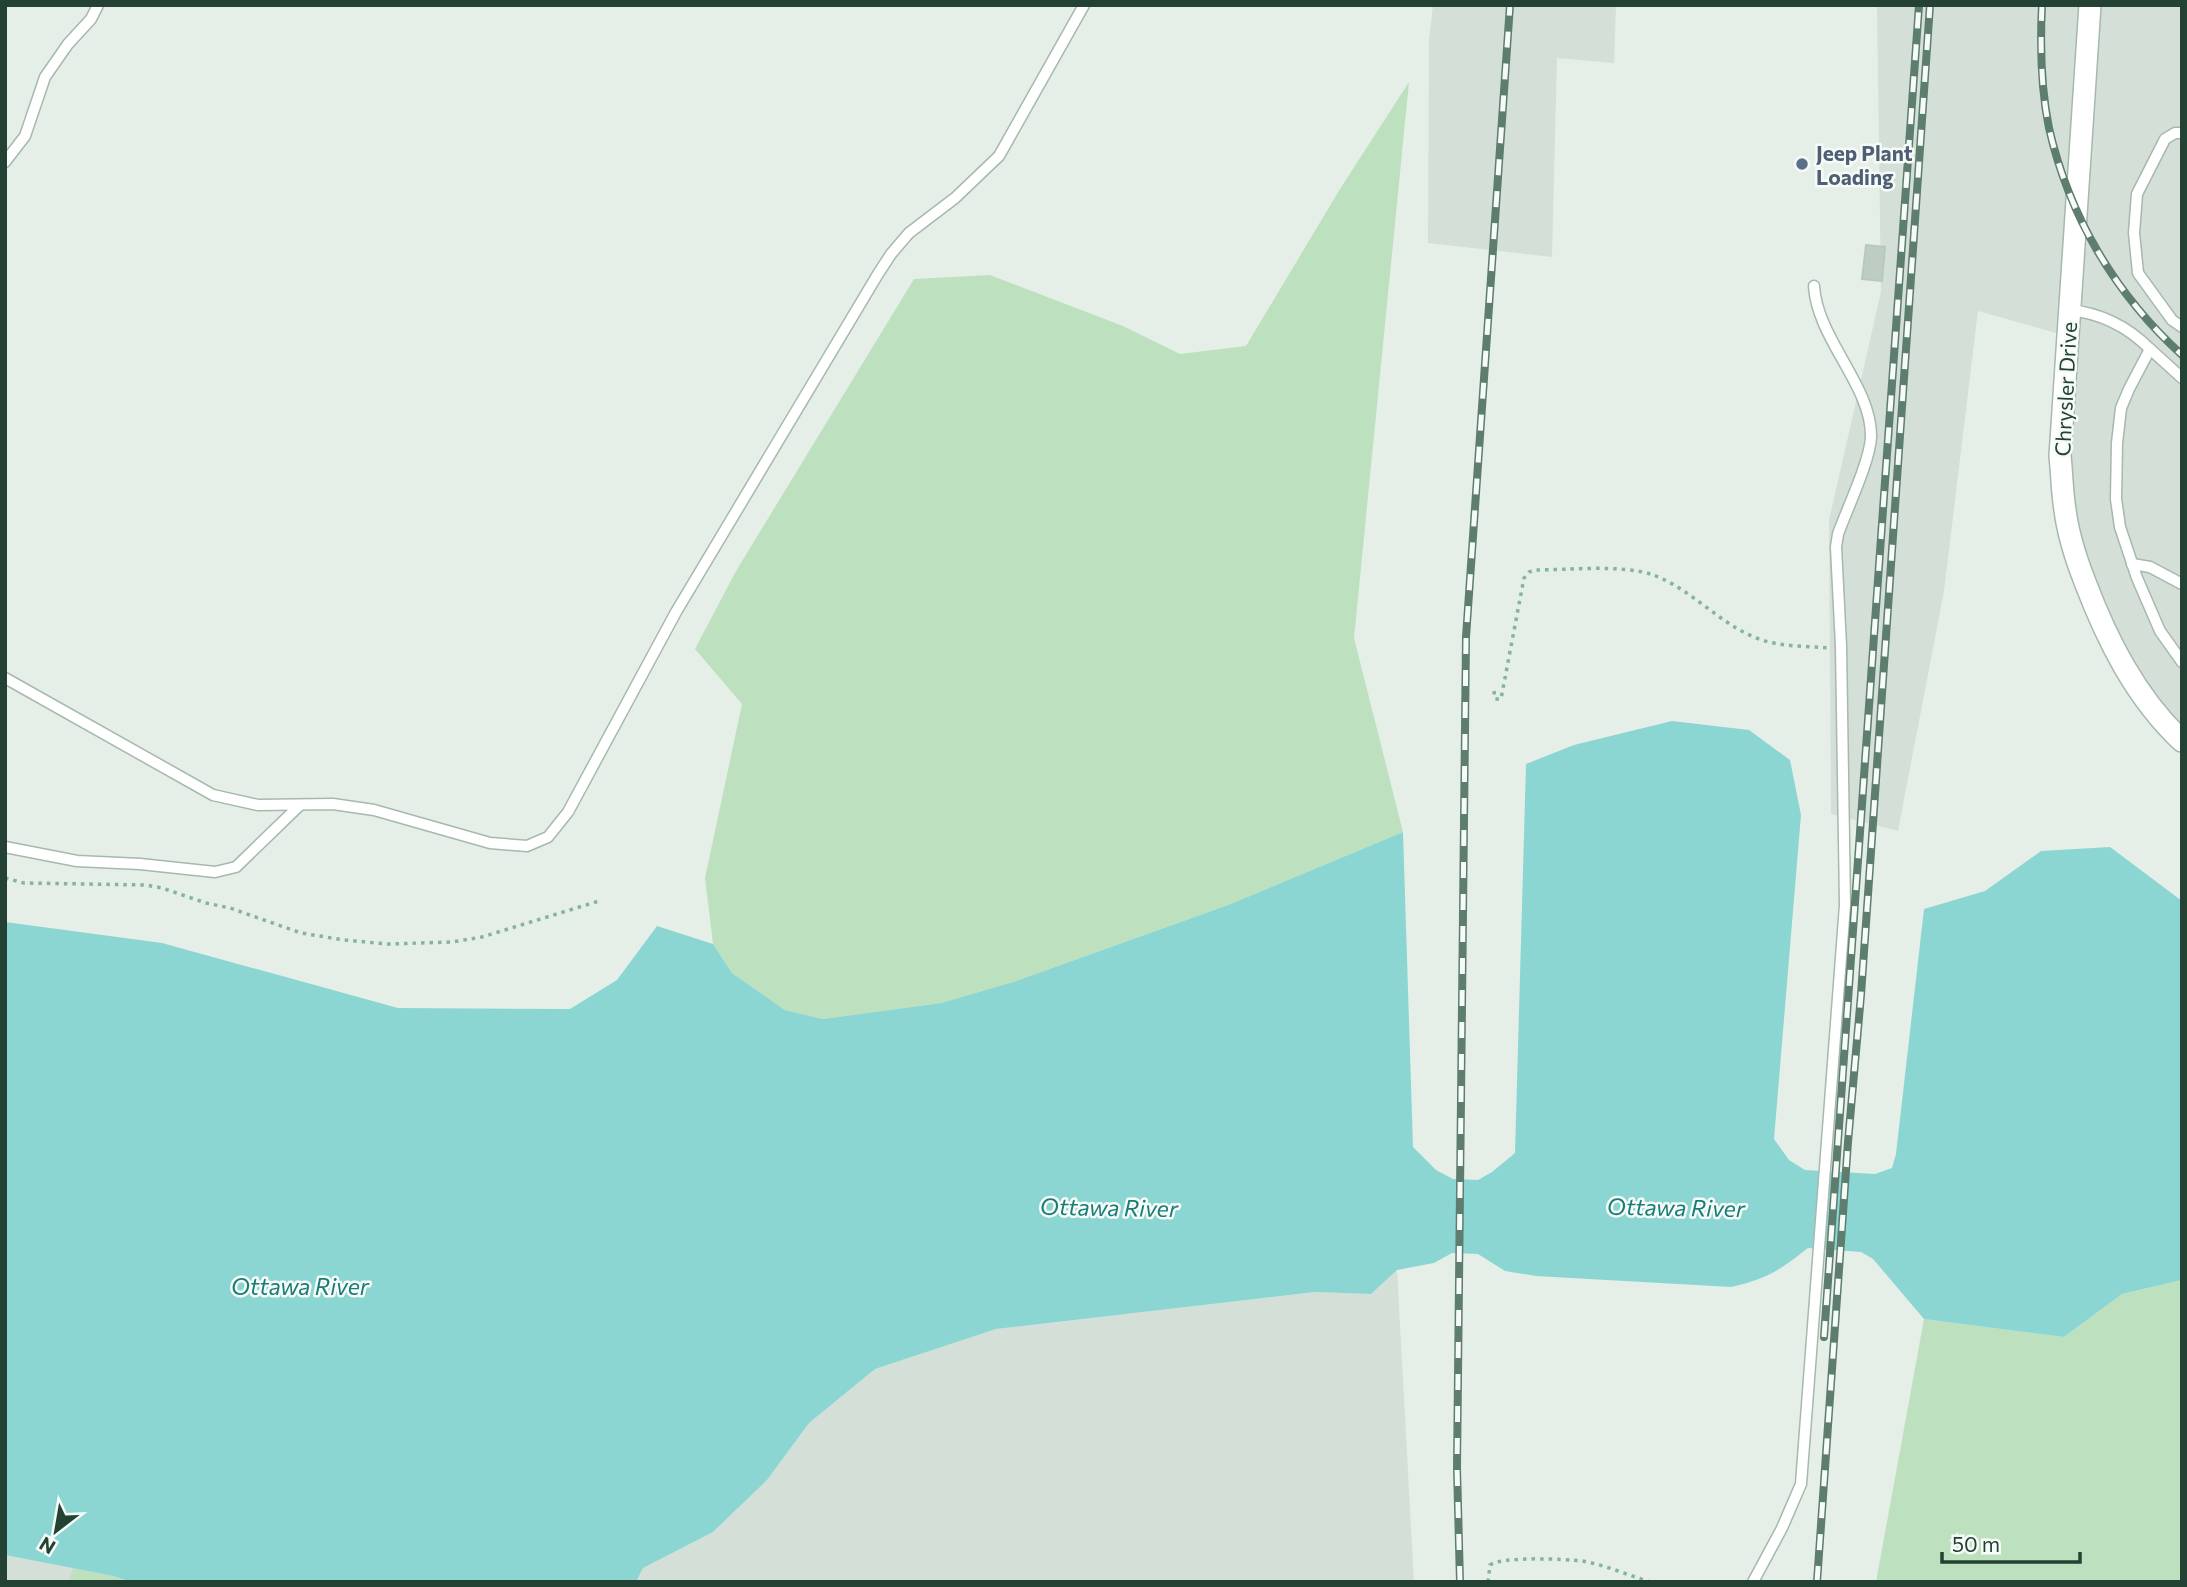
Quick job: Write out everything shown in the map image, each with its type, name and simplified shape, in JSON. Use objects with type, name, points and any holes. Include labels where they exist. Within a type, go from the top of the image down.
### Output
[{"type":"street","name":"Chrysler Drive","points":[[2090,5],[2060,457],[2065,512],[2077,559],[2096,611],[2118,658],[2144,697],[2182,741]]},
{"type":"lane","points":[[5,162],[25,136],[45,77],[98,5]]},
{"type":"lane","points":[[5,678],[213,795],[258,805],[334,804],[373,810],[490,842],[527,846],[548,837],[568,812],[676,612],[878,274],[909,233],[955,198],[999,156],[1084,5]]},
{"type":"lane","points":[[2182,133],[2175,133],[2165,139],[2137,194],[2134,233],[2138,273],[2172,320],[2182,327]]},
{"type":"lane","points":[[1753,1582],[1782,1528],[1801,1483],[1845,905],[1841,649],[1836,547],[1838,534],[1868,455],[1871,436],[1867,410],[1818,313],[1814,286]]},
{"type":"lane","points":[[2069,310],[2090,312],[2104,317],[2138,337],[2182,378]]},
{"type":"lane","points":[[2150,349],[2121,408],[2116,499],[2120,527],[2132,564],[2160,631],[2182,662]]},
{"type":"lane","points":[[2132,564],[2150,567],[2182,584]]},
{"type":"lane","points":[[5,847],[77,860],[215,872],[236,867],[300,805]]},
{"type":"path","points":[[1494,691],[1495,699],[1501,699],[1524,578],[1535,570],[1627,570],[1652,574],[1682,589],[1744,632],[1760,639],[1778,644],[1841,649]]},
{"type":"path","points":[[5,878],[24,883],[162,887],[301,933],[388,944],[452,942],[482,937],[599,901]]},
{"type":"path","points":[[1488,1582],[1490,1564],[1497,1560],[1536,1559],[1582,1562],[1650,1582]]},
{"type":"shaded area","points":[[1433,5],[1616,5],[1614,63],[1557,58],[1552,257],[1428,243],[1429,40]]},
{"type":"shaded area","points":[[1877,5],[2090,5],[2067,336],[1978,311],[1944,591],[1898,831],[1831,814],[1829,520],[1881,292]]},
{"type":"shaded area","points":[[2092,5],[2182,5],[2182,741],[2096,611],[2060,456]]},
{"type":"shaded area","points":[[1397,1270],[1414,1582],[636,1582],[643,1568],[713,1532],[767,1480],[809,1423],[875,1369],[996,1329],[1315,1292],[1371,1294]]},
{"type":"shaded area","points":[[5,1555],[115,1576],[131,1582],[5,1582]]},
{"type":"green space","points":[[1409,82],[1354,638],[1403,832],[1228,905],[1013,982],[941,1003],[823,1019],[785,1010],[732,973],[713,944],[705,878],[742,704],[695,649],[736,571],[914,279],[990,275],[1123,326],[1180,354],[1246,346],[1340,189]]},
{"type":"green space","points":[[2182,1280],[2182,1582],[1876,1582],[1924,1319],[2064,1337],[2122,1294]]},
{"type":"green space","points":[[73,1568],[115,1576],[131,1582],[69,1582]]},
{"type":"water","name":"Ottawa River","points":[[1672,721],[1749,730],[1790,760],[1801,815],[1774,1139],[1789,1160],[1805,1170],[1875,1174],[1892,1168],[1896,1154],[1924,909],[1985,891],[2041,851],[2110,847],[2182,901],[2182,1280],[2122,1294],[2064,1337],[1924,1319],[1873,1259],[1861,1252],[1808,1248],[1772,1273],[1731,1287],[1536,1276],[1505,1271],[1478,1254],[1452,1253],[1434,1263],[1397,1270],[1371,1294],[1315,1292],[996,1329],[875,1369],[809,1423],[767,1480],[713,1532],[643,1568],[636,1582],[131,1582],[114,1576],[5,1555],[5,922],[162,943],[398,1008],[570,1009],[617,980],[657,926],[713,944],[732,973],[785,1010],[823,1019],[941,1003],[1013,982],[1228,905],[1403,832],[1413,1147],[1436,1170],[1453,1179],[1478,1180],[1515,1153],[1526,764],[1574,745]]},
{"type":"building","points":[[1866,245],[1885,247],[1882,281],[1862,279]]},
{"type":"railway","points":[[1460,1582],[1457,1468],[1466,637],[1510,5]]},
{"type":"railway","points":[[1824,1337],[1919,5]]},
{"type":"railway","points":[[1817,1582],[1930,5]]},
{"type":"railway","points":[[2042,5],[2042,67],[2046,113],[2069,192],[2098,252],[2116,280],[2136,306],[2182,355]]},
{"type":"place","name":"Jeep Plant Loading","points":[[1802,164]]}]
